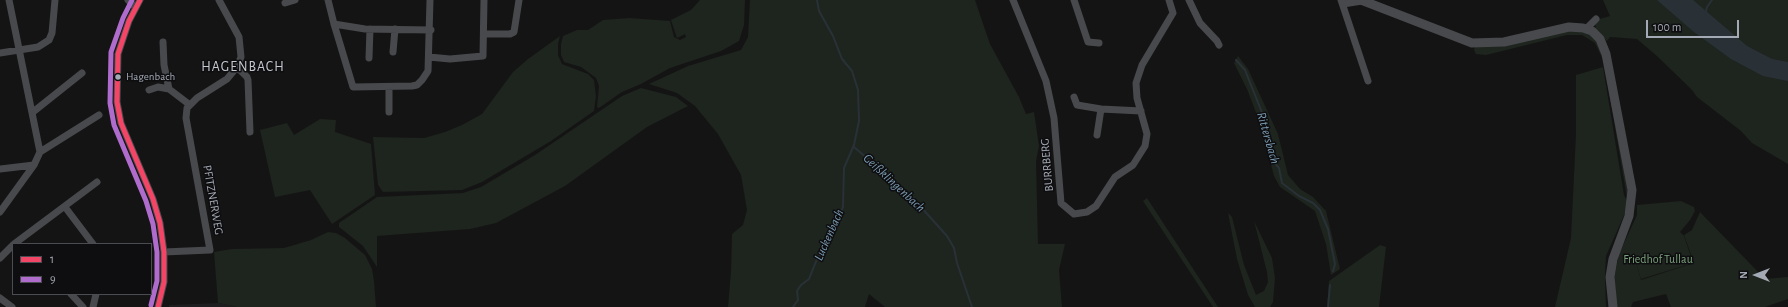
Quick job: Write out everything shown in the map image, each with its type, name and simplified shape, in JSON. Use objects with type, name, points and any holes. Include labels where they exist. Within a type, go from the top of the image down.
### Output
[{"type":"street","points":[[10,0],[40,152]]},
{"type":"street","points":[[0,53],[38,47],[49,40],[52,33],[55,0]]},
{"type":"street","points":[[128,0],[135,7]]},
{"type":"street","points":[[140,0],[135,7],[121,41],[118,54],[117,102],[121,123],[153,199],[160,223],[164,252],[164,282],[158,307]]},
{"type":"street","points":[[149,90],[158,87],[169,89],[188,107],[196,98],[228,79],[237,67],[241,56],[239,37],[219,0]]},
{"type":"street","points":[[285,3],[295,0]]},
{"type":"street","points":[[328,0],[353,87],[416,85],[422,80],[428,71],[431,30],[430,0]]},
{"type":"street","points":[[429,57],[450,59],[483,56],[484,0]]},
{"type":"street","points":[[484,34],[510,34],[514,32],[519,0]]},
{"type":"street","name":"BURRBERG","points":[[1013,0],[1046,81],[1054,118],[1061,203],[1074,214],[1087,212],[1096,206],[1115,177],[1133,165],[1145,146],[1147,134],[1137,98],[1136,83],[1138,73],[1173,13],[1170,0]]},
{"type":"street","points":[[1074,0],[1088,42],[1099,43]]},
{"type":"street","points":[[1189,0],[1200,23],[1219,45]]},
{"type":"street","points":[[1368,81],[1342,2],[1361,0],[1472,43],[1504,42],[1570,27],[1592,31],[1600,39],[1606,54],[1632,190],[1629,216],[1613,259],[1610,277],[1612,307]]},
{"type":"street","points":[[1586,29],[1596,19]]},
{"type":"street","points":[[334,24],[370,29],[431,30]]},
{"type":"street","points":[[369,58],[370,29]]},
{"type":"street","points":[[393,52],[395,29]]},
{"type":"street","points":[[163,42],[164,65],[169,89]]},
{"type":"street","points":[[237,67],[247,76],[248,80],[250,132]]},
{"type":"street","points":[[33,112],[82,73]]},
{"type":"street","points":[[389,87],[389,112]]},
{"type":"street","points":[[1074,96],[1077,105],[1101,109],[1141,111]]},
{"type":"street","name":"PFITZNERWEG","points":[[164,252],[210,250],[186,118],[188,107]]},
{"type":"street","points":[[1096,135],[1101,109]]},
{"type":"street","points":[[0,212],[34,165],[40,152],[99,115]]},
{"type":"street","points":[[0,169],[34,165]]},
{"type":"street","points":[[17,243],[97,182]]},
{"type":"street","points":[[65,207],[92,243]]},
{"type":"street","points":[[0,258],[12,248]]},
{"type":"street","points":[[71,295],[84,307]]},
{"type":"street","points":[[93,307],[96,295]]},
{"type":"street","points":[[0,298],[12,307]]},
{"type":"shaded area","points":[[1657,0],[1693,0],[1747,46],[1772,59],[1788,62],[1788,81],[1763,76],[1731,59],[1694,32]]},
{"type":"shaded area","points":[[219,303],[237,307],[169,307],[169,305]]},
{"type":"green space","points":[[700,0],[745,0],[744,25],[739,41],[721,51],[670,68],[641,84],[622,92],[599,108],[597,107],[599,86],[596,78],[581,67],[564,62],[561,55],[563,36],[577,30],[588,30],[603,20],[629,18],[670,21],[674,37],[680,40],[686,37],[685,34],[677,38],[671,20],[691,10]]},
{"type":"green space","points":[[750,0],[975,0],[990,44],[1019,97],[1026,114],[1034,112],[1039,146],[1036,161],[1038,244],[1065,244],[1059,270],[1062,307],[885,307],[869,294],[865,307],[728,307],[732,234],[743,225],[747,210],[741,175],[718,134],[695,106],[677,93],[649,84],[688,66],[741,50],[748,37]]},
{"type":"green space","points":[[1603,0],[1788,0],[1788,164],[1752,143],[1741,131],[1697,97],[1692,90],[1658,57],[1637,39],[1610,37],[1607,41],[1595,28],[1596,26],[1589,22],[1610,16]]},
{"type":"green space","points":[[1571,30],[1589,34],[1599,43],[1606,61],[1628,191],[1627,198],[1604,62],[1595,43],[1582,35],[1567,35],[1486,55],[1476,54],[1474,50],[1475,47]]},
{"type":"green space","points":[[560,36],[558,55],[562,64],[588,74],[594,80],[596,96],[594,111],[551,141],[482,182],[462,190],[383,192],[378,185],[373,137],[424,138],[462,125],[482,114],[513,72]]},
{"type":"green space","points":[[1238,56],[1248,69],[1278,134],[1288,175],[1300,189],[1313,197],[1326,211],[1340,269],[1331,275],[1326,244],[1315,211],[1280,187],[1274,176],[1260,123],[1247,89],[1234,63]]},
{"type":"green space","points":[[1603,67],[1624,195],[1629,204],[1606,256],[1606,307],[1555,307],[1571,238],[1576,134],[1576,75]]},
{"type":"green space","points":[[641,88],[676,97],[688,106],[647,127],[565,186],[496,223],[470,229],[377,236],[377,267],[363,246],[339,227],[339,223],[377,197],[463,193],[481,187],[535,155],[622,96]]},
{"type":"green space","points":[[320,119],[336,120],[335,132],[371,144],[375,195],[332,224],[310,190],[275,197],[260,130],[287,123],[294,135]]},
{"type":"green space","points":[[1147,198],[1218,307],[1213,307],[1143,201]]},
{"type":"green space","name":"Friedhof Tullau","points":[[1681,201],[1694,207],[1695,211],[1680,232],[1684,236],[1693,263],[1641,279],[1634,257],[1641,280],[1694,263],[1684,235],[1692,230],[1700,212],[1765,279],[1788,277],[1788,299],[1765,307],[1671,307],[1666,294],[1633,302],[1631,307],[1616,307],[1614,279],[1619,254],[1637,215],[1637,205]]},
{"type":"green space","points":[[1228,213],[1232,217],[1244,265],[1256,295],[1264,291],[1268,282],[1267,272],[1254,221],[1272,258],[1275,278],[1273,302],[1270,307],[1255,307],[1248,295],[1237,259]]},
{"type":"green space","points":[[328,232],[336,233],[345,238],[365,255],[372,269],[376,307],[237,307],[218,303],[214,252],[232,249],[284,248],[311,240]]},
{"type":"green space","points":[[1380,245],[1386,247],[1379,307],[1327,307],[1329,281]]},
{"type":"waterway","name":"Luckenbach","points":[[793,307],[798,300],[797,291],[801,285],[809,279],[817,259],[828,241],[843,207],[844,168],[854,145],[859,121],[858,90],[852,71],[842,59],[833,36],[819,11],[817,0]]},
{"type":"waterway","points":[[1705,15],[1707,7],[1712,0]]},
{"type":"waterway","name":"Rittersbach","points":[[1236,60],[1245,70],[1265,120],[1262,126],[1273,161],[1279,168],[1282,183],[1299,196],[1313,203],[1320,210],[1328,229],[1335,264],[1333,271]]},
{"type":"waterway","name":"Geißklingenbach","points":[[854,147],[911,196],[947,236],[954,248],[957,263],[972,307]]},
{"type":"waterway","name":"Rittersbach","points":[[1328,307],[1330,285]]},
{"type":"transit line","name":"9","points":[[132,0],[123,18],[111,52],[110,103],[114,125],[146,201],[153,224],[157,252],[157,281],[151,305]]},
{"type":"transit line","name":"1","points":[[140,0],[129,21],[118,54],[117,102],[121,123],[153,199],[160,223],[164,252],[164,282],[158,307]]},
{"type":"place","name":"Hagenbach","points":[[118,77]]},
{"type":"district","name":"HAGENBACH","points":[[243,67]]}]
